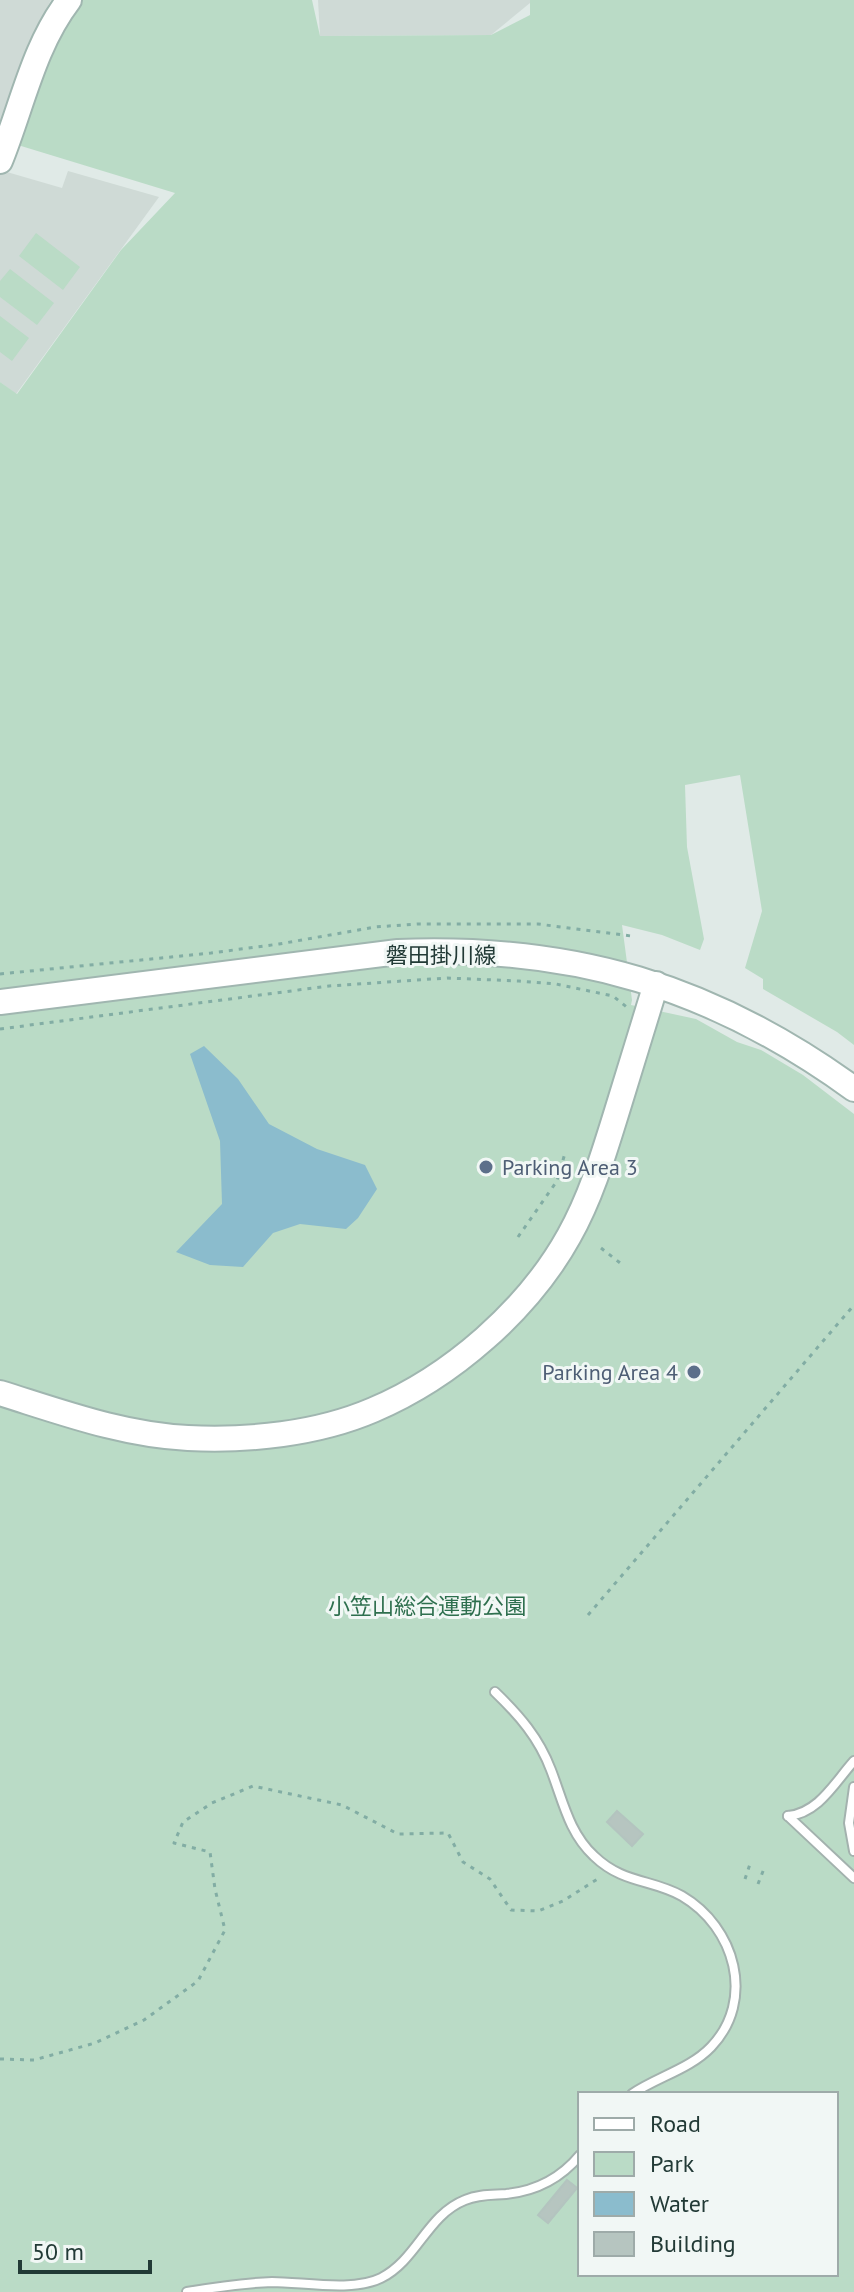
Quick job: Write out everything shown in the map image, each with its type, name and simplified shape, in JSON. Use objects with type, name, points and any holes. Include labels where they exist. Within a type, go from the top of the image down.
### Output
[{"type":"street","points":[[0,161],[42,44],[69,0]]},
{"type":"street","name":"磐田掛川線","points":[[0,1002],[398,952],[520,956],[615,971],[697,999],[796,1049],[854,1089]]},
{"type":"street","points":[[0,1393],[98,1423],[143,1432],[187,1438],[232,1438],[283,1433],[328,1424],[372,1410],[416,1387],[450,1365],[519,1305],[542,1278],[570,1234],[597,1173],[656,984]]},
{"type":"lane","points":[[495,1692],[529,1727],[551,1770],[564,1810],[578,1837],[594,1856],[627,1878],[671,1891],[689,1901],[701,1910],[730,1950],[734,1965],[734,1998],[725,2026],[711,2047],[696,2059],[636,2092]]},
{"type":"lane","points":[[854,1761],[812,1810],[788,1816],[854,1878]]},
{"type":"lane","points":[[854,1787],[849,1823],[854,1851]]},
{"type":"lane","points":[[187,2292],[253,2283],[353,2284],[377,2280],[401,2264],[451,2207],[483,2194],[519,2192],[541,2185],[563,2173],[578,2157]]},
{"type":"path","points":[[0,1029],[329,986],[447,978],[556,984],[613,996],[632,1011]]},
{"type":"path","points":[[518,1237],[557,1181],[565,1153]]},
{"type":"path","points":[[601,1248],[624,1266]]},
{"type":"path","points":[[588,1615],[854,1305]]},
{"type":"path","points":[[0,2059],[34,2060],[95,2043],[144,2020],[198,1981],[225,1930],[210,1852],[174,1843],[183,1822],[212,1803],[253,1786],[342,1805],[398,1834],[448,1833],[463,1862],[490,1879],[511,1910],[538,1911],[563,1901],[612,1870]]},
{"type":"path","points":[[745,1879],[751,1861]]},
{"type":"path","points":[[758,1884],[765,1866]]},
{"type":"shaded area","points":[[0,0],[51,0],[27,47],[0,124]]},
{"type":"shaded area","points":[[318,0],[530,0],[530,3],[491,35],[320,36]]},
{"type":"shaded area","points":[[0,170],[62,188],[68,171],[159,197],[16,394],[0,382]]},
{"type":"green space","name":"小笠山総合運動公園","points":[[74,0],[312,0],[320,36],[491,35],[530,15],[530,0],[854,0],[854,1045],[763,989],[763,979],[745,968],[762,911],[740,775],[685,785],[687,847],[704,939],[700,950],[662,935],[622,925],[631,1005],[696,1019],[737,1042],[761,1050],[803,1075],[854,1114],[854,2292],[0,2292],[0,382],[17,394],[121,250],[175,193],[8,142]]},
{"type":"green space","points":[[36,233],[80,267],[63,290],[19,256]]},
{"type":"green space","points":[[10,269],[54,303],[37,325],[0,297],[0,281]]},
{"type":"green space","points":[[0,316],[29,338],[12,361],[0,352]]},
{"type":"water","points":[[204,1046],[238,1079],[269,1124],[317,1149],[365,1165],[377,1189],[358,1218],[346,1229],[300,1224],[273,1233],[243,1267],[210,1265],[176,1252],[222,1204],[220,1141],[190,1054]]},
{"type":"building","points":[[617,1811],[643,1834],[632,1846],[607,1822]]},
{"type":"building","points":[[567,2180],[577,2188],[548,2223],[538,2215]]},
{"type":"place","name":"Parking Area 3","points":[[486,1167]]},
{"type":"place","name":"Parking Area 4","points":[[694,1372]]}]
